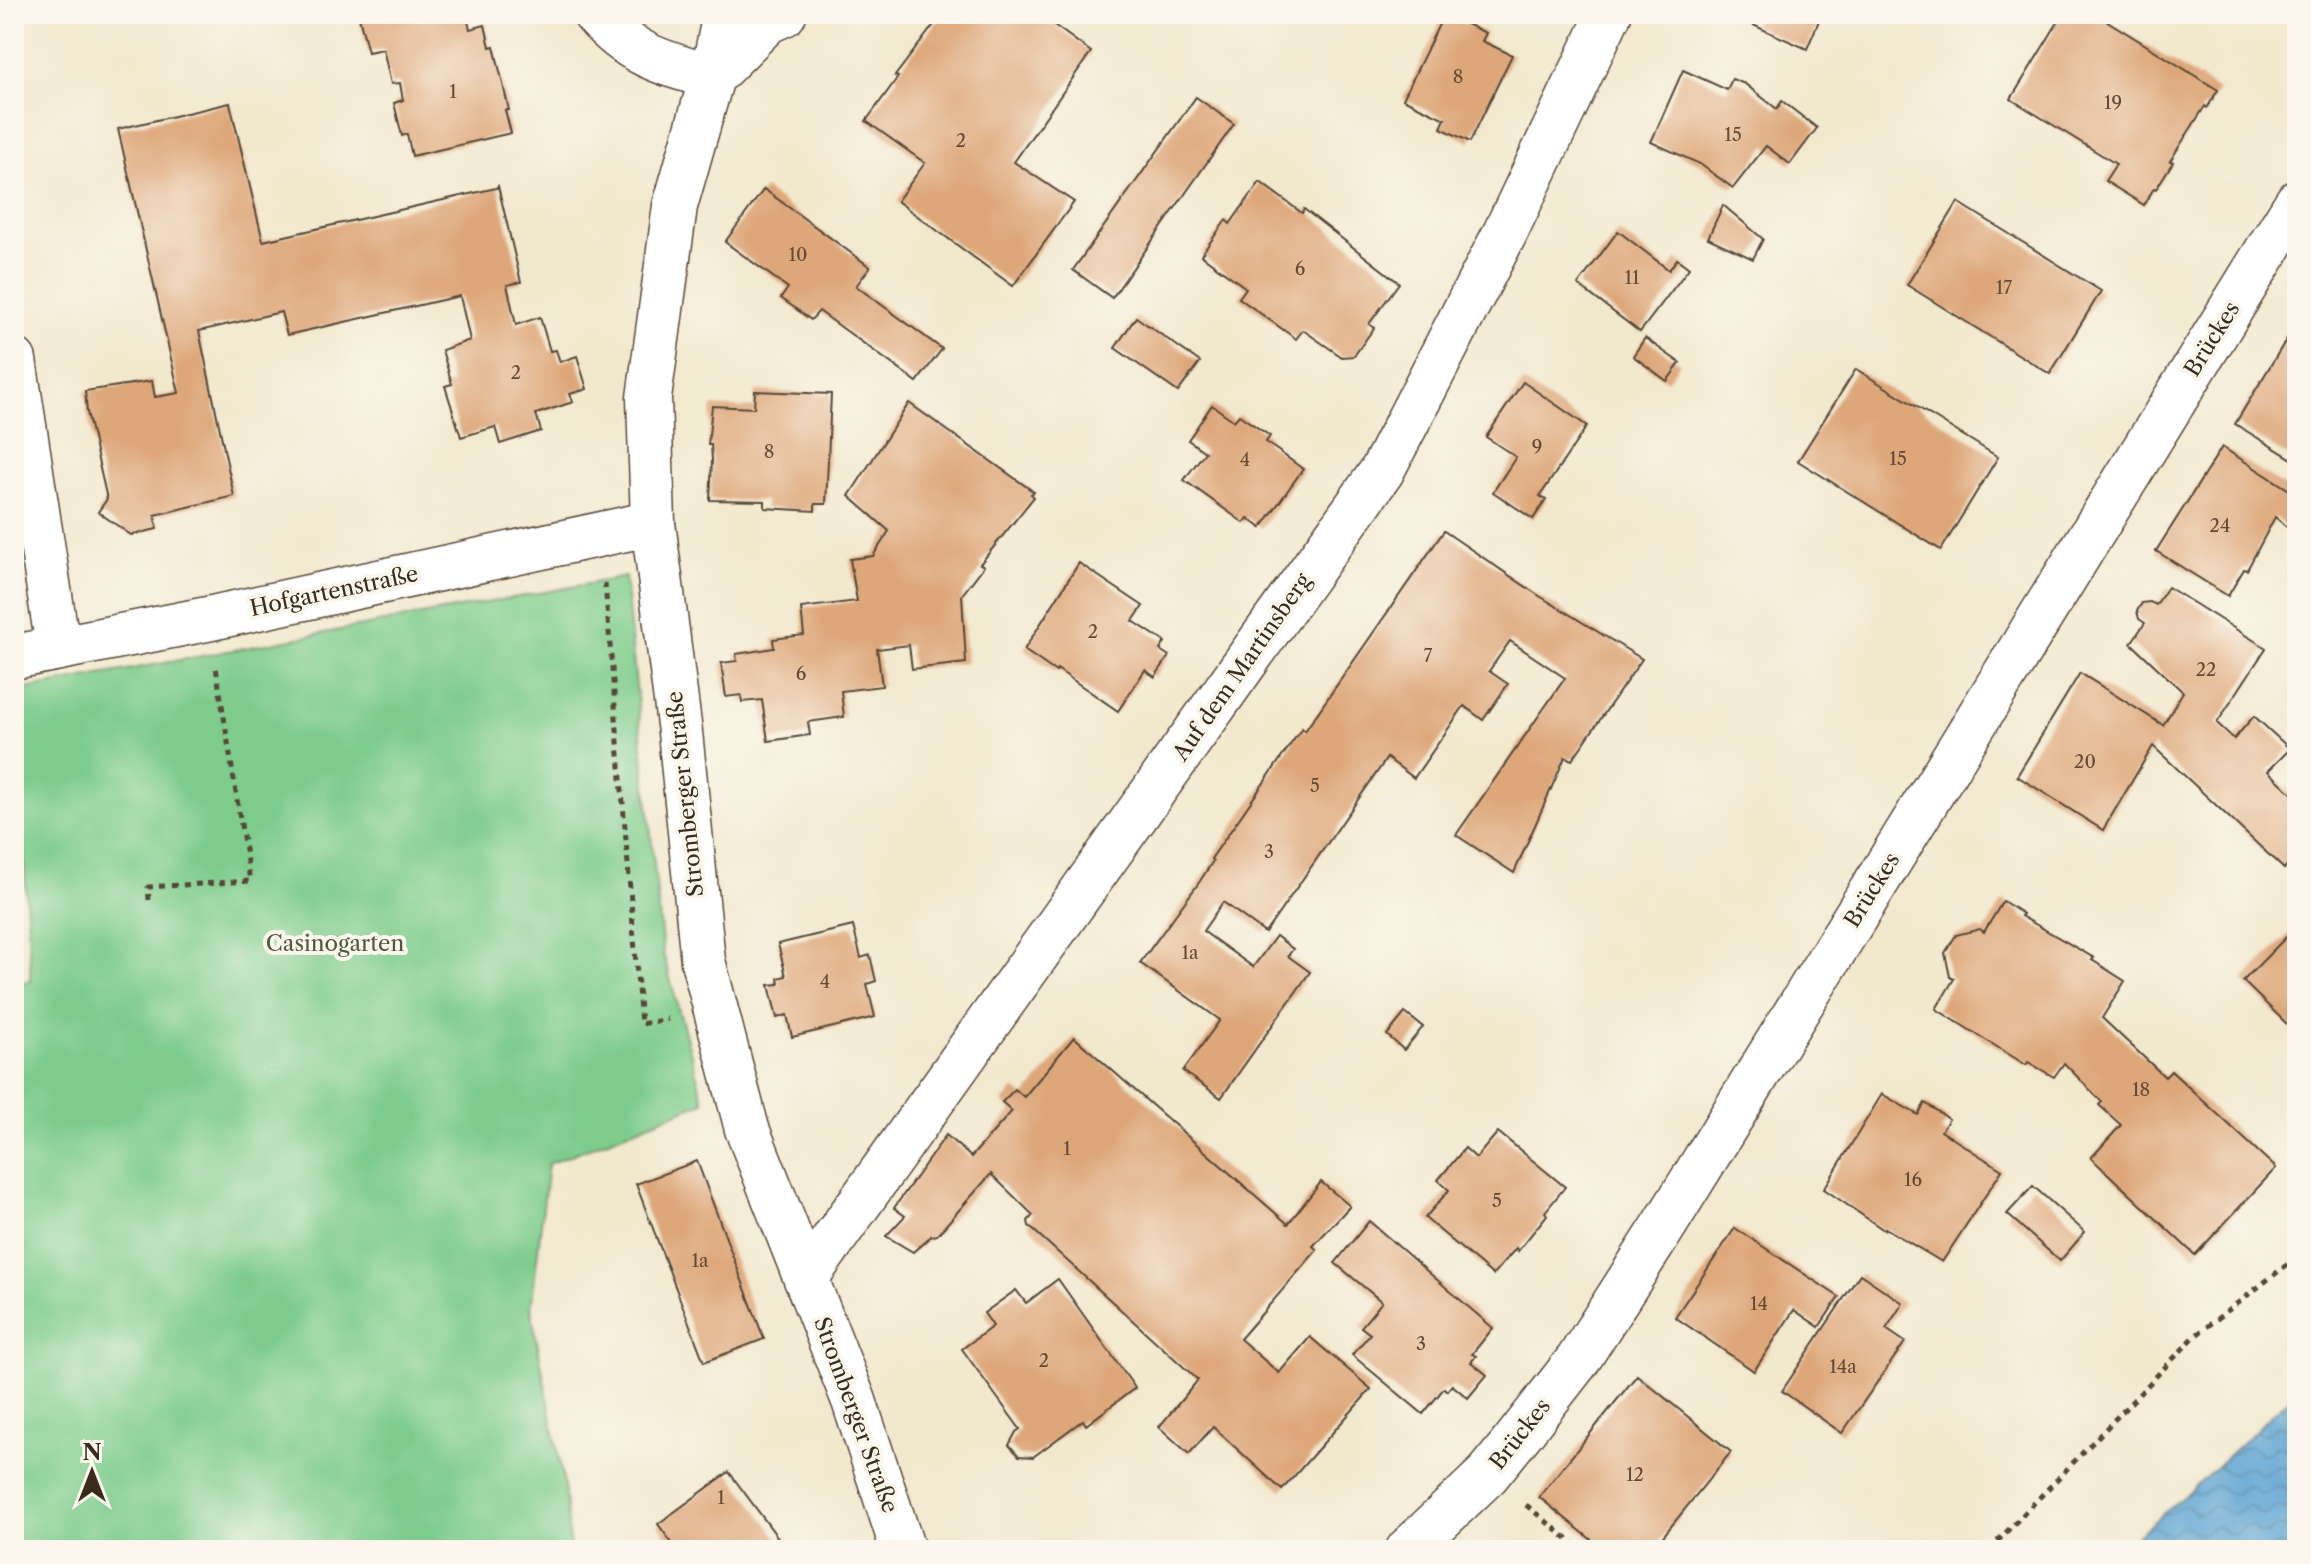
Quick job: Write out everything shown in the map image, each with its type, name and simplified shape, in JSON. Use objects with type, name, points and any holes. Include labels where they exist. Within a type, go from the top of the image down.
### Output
[{"type":"street","points":[[595,14],[614,37],[656,61],[712,77],[768,21],[784,14]]},
{"type":"street","name":"Stromberger Straße","points":[[725,14],[712,77],[675,206],[649,398],[653,523],[680,732],[703,961],[747,1129],[854,1401],[903,1550]]},
{"type":"street","name":"Auf dem Martinsberg","points":[[806,1278],[1382,471],[1505,233],[1609,14]]},
{"type":"street","name":"Brückes","points":[[1408,1550],[1488,1474],[1578,1360],[2297,202]]},
{"type":"street","points":[[14,360],[58,648]]},
{"type":"street","name":"Hofgartenstraße","points":[[14,657],[207,619],[653,523]]},
{"type":"path","points":[[601,534],[641,1024]]},
{"type":"path","points":[[149,900],[148,887],[250,881],[217,675]]},
{"type":"path","points":[[1989,1550],[2195,1336],[2297,1257]]},
{"type":"path","points":[[1488,1474],[1581,1550]]},
{"type":"green space","name":"Casinogarten","points":[[625,577],[663,953],[704,1102],[548,1164],[531,1310],[564,1485],[570,1550],[14,1550],[14,983],[31,981],[14,691]]},
{"type":"water","points":[[2297,1391],[2297,1550],[2119,1550],[2192,1490]]},
{"type":"building","points":[[370,14],[466,14],[470,29],[485,25],[490,47],[494,46],[509,110],[505,110],[511,133],[412,156],[407,134],[402,136],[394,103],[403,100],[400,83],[391,84],[383,49],[368,52],[359,17]]},
{"type":"building","points":[[942,14],[1039,14],[1091,52],[1014,162],[1074,202],[1013,286],[897,201],[925,163],[866,121],[898,77],[895,76]]},
{"type":"building","points":[[1444,14],[1486,33],[1482,41],[1512,55],[1470,142],[1441,128],[1445,119],[1403,99]]},
{"type":"building","points":[[1758,14],[1828,14],[1826,20],[1820,18],[1807,49],[1753,25]]},
{"type":"building","points":[[2063,14],[2096,14],[2218,90],[2144,205],[2105,181],[2116,164],[2011,99]]},
{"type":"building","points":[[1683,70],[1727,90],[1732,79],[1745,84],[1777,109],[1782,101],[1817,128],[1790,164],[1766,146],[1733,188],[1700,164],[1651,142]]},
{"type":"building","points":[[1196,97],[1234,124],[1112,298],[1073,270]]},
{"type":"building","points":[[230,103],[263,241],[498,186],[521,282],[507,285],[516,325],[540,317],[550,351],[556,350],[560,362],[577,356],[587,389],[570,394],[573,402],[536,414],[541,431],[500,444],[495,427],[461,437],[445,386],[452,384],[442,350],[470,340],[460,296],[287,335],[281,312],[199,331],[234,496],[155,515],[157,529],[131,535],[98,512],[107,499],[85,391],[152,381],[155,397],[179,393],[118,129]]},
{"type":"building","points":[[1260,182],[1302,213],[1304,209],[1399,283],[1369,324],[1374,328],[1354,356],[1342,357],[1303,330],[1296,339],[1239,298],[1246,288],[1201,255],[1226,220],[1230,224]]},
{"type":"building","points":[[764,189],[870,267],[856,286],[942,349],[917,382],[819,311],[811,320],[781,298],[788,288],[725,242]]},
{"type":"building","points":[[1958,202],[2101,291],[2050,374],[1907,285]]},
{"type":"building","points":[[1723,205],[1763,239],[1753,259],[1708,238]]},
{"type":"building","points":[[1618,231],[1669,270],[1677,259],[1689,268],[1640,332],[1578,285]]},
{"type":"building","points":[[1136,317],[1200,362],[1178,392],[1115,348]]},
{"type":"building","points":[[2297,322],[2297,462],[2235,424]]},
{"type":"building","points":[[1645,338],[1680,363],[1667,381],[1633,356]]},
{"type":"building","points":[[1856,369],[1998,457],[1941,550],[1798,461]]},
{"type":"building","points":[[1523,382],[1587,426],[1540,496],[1546,500],[1533,519],[1493,492],[1516,457],[1486,437]]},
{"type":"building","points":[[755,391],[831,394],[826,504],[815,504],[815,511],[765,508],[765,501],[710,500],[712,460],[711,445],[708,445],[712,406],[754,408]]},
{"type":"building","points":[[909,403],[1034,492],[1031,494],[1034,497],[980,564],[984,566],[962,595],[966,663],[912,669],[909,645],[877,649],[882,686],[841,691],[844,717],[808,722],[810,735],[768,741],[762,700],[742,702],[741,695],[726,697],[721,663],[737,661],[736,654],[774,648],[773,639],[804,635],[801,608],[857,601],[850,559],[873,556],[889,531],[849,496]]},
{"type":"building","points":[[1212,405],[1234,421],[1239,415],[1270,436],[1266,442],[1303,469],[1261,528],[1248,518],[1244,523],[1184,480],[1205,452],[1188,440]]},
{"type":"building","points":[[2222,447],[2297,495],[2297,536],[2275,517],[2247,570],[2244,569],[2228,596],[2156,551]]},
{"type":"building","points":[[1444,531],[1538,595],[1642,659],[1572,760],[1565,757],[1514,873],[1456,835],[1565,678],[1510,641],[1489,671],[1508,684],[1483,720],[1464,706],[1414,778],[1387,758],[1265,933],[1223,902],[1203,931],[1253,967],[1276,936],[1293,949],[1288,956],[1310,972],[1221,1098],[1183,1071],[1220,1020],[1140,963],[1198,884],[1213,861],[1211,859],[1302,728],[1305,731]]},
{"type":"building","points":[[1079,563],[1143,606],[1133,621],[1165,642],[1160,650],[1169,656],[1155,677],[1145,670],[1118,711],[1024,650]]},
{"type":"building","points":[[2168,587],[2266,648],[2217,723],[2234,739],[2254,716],[2290,749],[2268,771],[2297,798],[2297,854],[2284,869],[2153,746],[2103,830],[2017,776],[2080,673],[2163,725],[2183,692],[2131,643],[2145,623],[2139,619],[2137,611],[2142,603],[2156,605]]},
{"type":"building","points":[[2003,901],[2023,914],[2021,916],[2094,958],[2092,960],[2125,981],[2102,1018],[2165,1077],[2171,1071],[2276,1168],[2195,1255],[2091,1158],[2121,1125],[2099,1105],[2102,1102],[2064,1063],[2054,1077],[2028,1062],[2026,1065],[1936,1009],[1954,979],[1950,977],[1945,953],[1956,935],[1980,929],[1984,932]]},
{"type":"building","points":[[853,926],[861,958],[870,955],[876,981],[867,984],[875,1017],[792,1037],[787,1015],[777,1018],[769,985],[779,984],[778,978],[786,976],[778,944]]},
{"type":"building","points":[[2297,926],[2297,1034],[2243,981]]},
{"type":"building","points":[[1405,1013],[1423,1027],[1404,1050],[1387,1035]]},
{"type":"building","points":[[1074,1037],[1288,1224],[1321,1182],[1350,1206],[1313,1246],[1317,1250],[1240,1339],[1279,1373],[1310,1337],[1371,1389],[1282,1490],[1213,1427],[1189,1454],[1159,1427],[1198,1380],[1029,1226],[1028,1221],[1033,1215],[991,1174],[937,1235],[931,1236],[913,1252],[886,1236],[905,1216],[894,1208],[946,1135],[971,1157],[1012,1111],[1002,1102],[1015,1089],[1024,1097]]},
{"type":"building","points":[[1882,1094],[1918,1115],[1925,1103],[1949,1119],[1941,1131],[2002,1170],[1942,1262],[1884,1230],[1824,1189]]},
{"type":"building","points":[[1498,1132],[1565,1187],[1518,1251],[1516,1248],[1493,1275],[1425,1218],[1449,1190],[1438,1180],[1465,1148],[1476,1158]]},
{"type":"building","points":[[697,1161],[764,1339],[704,1362],[636,1184]]},
{"type":"building","points":[[2033,1186],[2085,1232],[2060,1261],[2007,1214]]},
{"type":"building","points":[[1369,1221],[1493,1328],[1472,1354],[1476,1356],[1471,1362],[1487,1375],[1468,1398],[1452,1385],[1447,1391],[1444,1388],[1423,1414],[1352,1355],[1370,1334],[1361,1327],[1382,1302],[1335,1263]]},
{"type":"building","points":[[1735,1228],[1839,1297],[1819,1327],[1794,1310],[1754,1371],[1675,1317]]},
{"type":"building","points":[[1860,1274],[1903,1303],[1886,1329],[1905,1342],[1842,1433],[1782,1391]]},
{"type":"building","points":[[1058,1279],[1135,1388],[1086,1425],[1083,1420],[1033,1457],[1019,1456],[1009,1445],[1020,1429],[962,1349],[993,1326],[984,1313],[1016,1290],[1026,1303]]},
{"type":"building","points":[[1637,1375],[1731,1452],[1652,1550],[1604,1550],[1539,1497]]},
{"type":"building","points":[[729,1472],[787,1550],[677,1550],[658,1524]]}]
